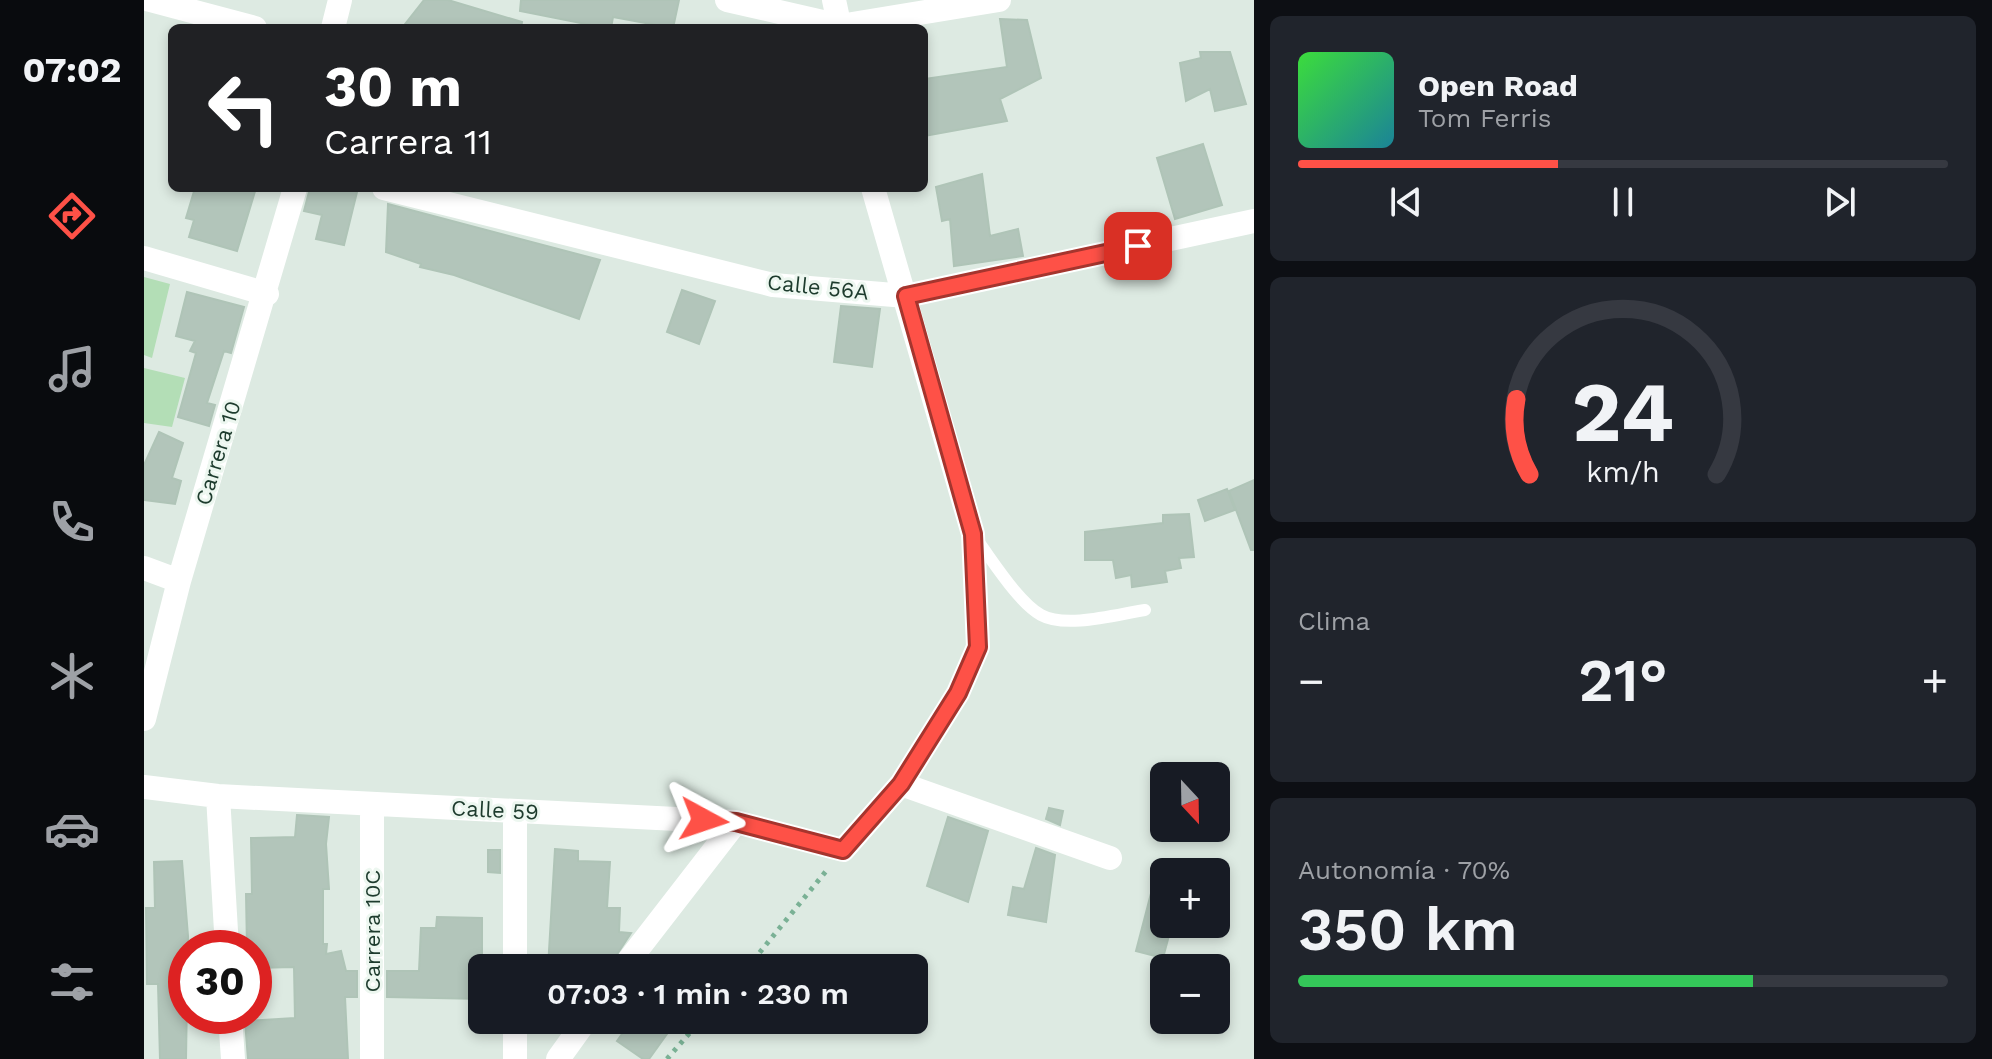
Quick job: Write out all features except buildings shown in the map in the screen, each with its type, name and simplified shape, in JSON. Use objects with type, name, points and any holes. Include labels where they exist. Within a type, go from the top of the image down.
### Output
[{"type":"street","points":[[150,0],[240,24]]},
{"type":"street","points":[[334,24],[340,0]]},
{"type":"street","points":[[727,0],[827,24]]},
{"type":"street","points":[[834,0],[839,24]]},
{"type":"street","points":[[858,24],[999,0]]},
{"type":"street","name":"Carrera 10","points":[[144,719],[179,581],[267,294],[294,192]]},
{"type":"street","name":"Calle 56A","points":[[400,192],[773,285],[906,296],[1254,221]]},
{"type":"street","points":[[843,850],[901,784],[958,693],[978,647],[973,534],[874,192]]},
{"type":"street","points":[[144,258],[267,294]]},
{"type":"street","points":[[144,568],[179,581]]},
{"type":"street","points":[[901,784],[1110,858]]},
{"type":"street","name":"Calle 59","points":[[144,787],[218,796],[736,822],[843,850]]},
{"type":"street","points":[[218,796],[226,930]]},
{"type":"street","name":"Carrera 10C","points":[[372,804],[372,1059]]},
{"type":"street","points":[[515,811],[515,954]]},
{"type":"street","points":[[634,954],[736,822]]},
{"type":"street","points":[[231,1034],[233,1059]]},
{"type":"street","points":[[515,1034],[515,1059]]},
{"type":"street","points":[[558,1059],[576,1034]]},
{"type":"lane","points":[[973,534],[1016,590],[1042,616],[1075,621],[1145,610]]},
{"type":"path","points":[[758,954],[843,850]]},
{"type":"path","points":[[667,1059],[689,1034]]},
{"type":"green space","points":[[144,277],[170,284],[152,358],[144,355]]},
{"type":"green space","points":[[144,368],[185,378],[172,427],[144,423]]},
{"type":"route","points":[[704,820],[736,822],[843,850],[901,784],[958,693],[978,647],[973,534],[906,296],[1138,246]]}]
